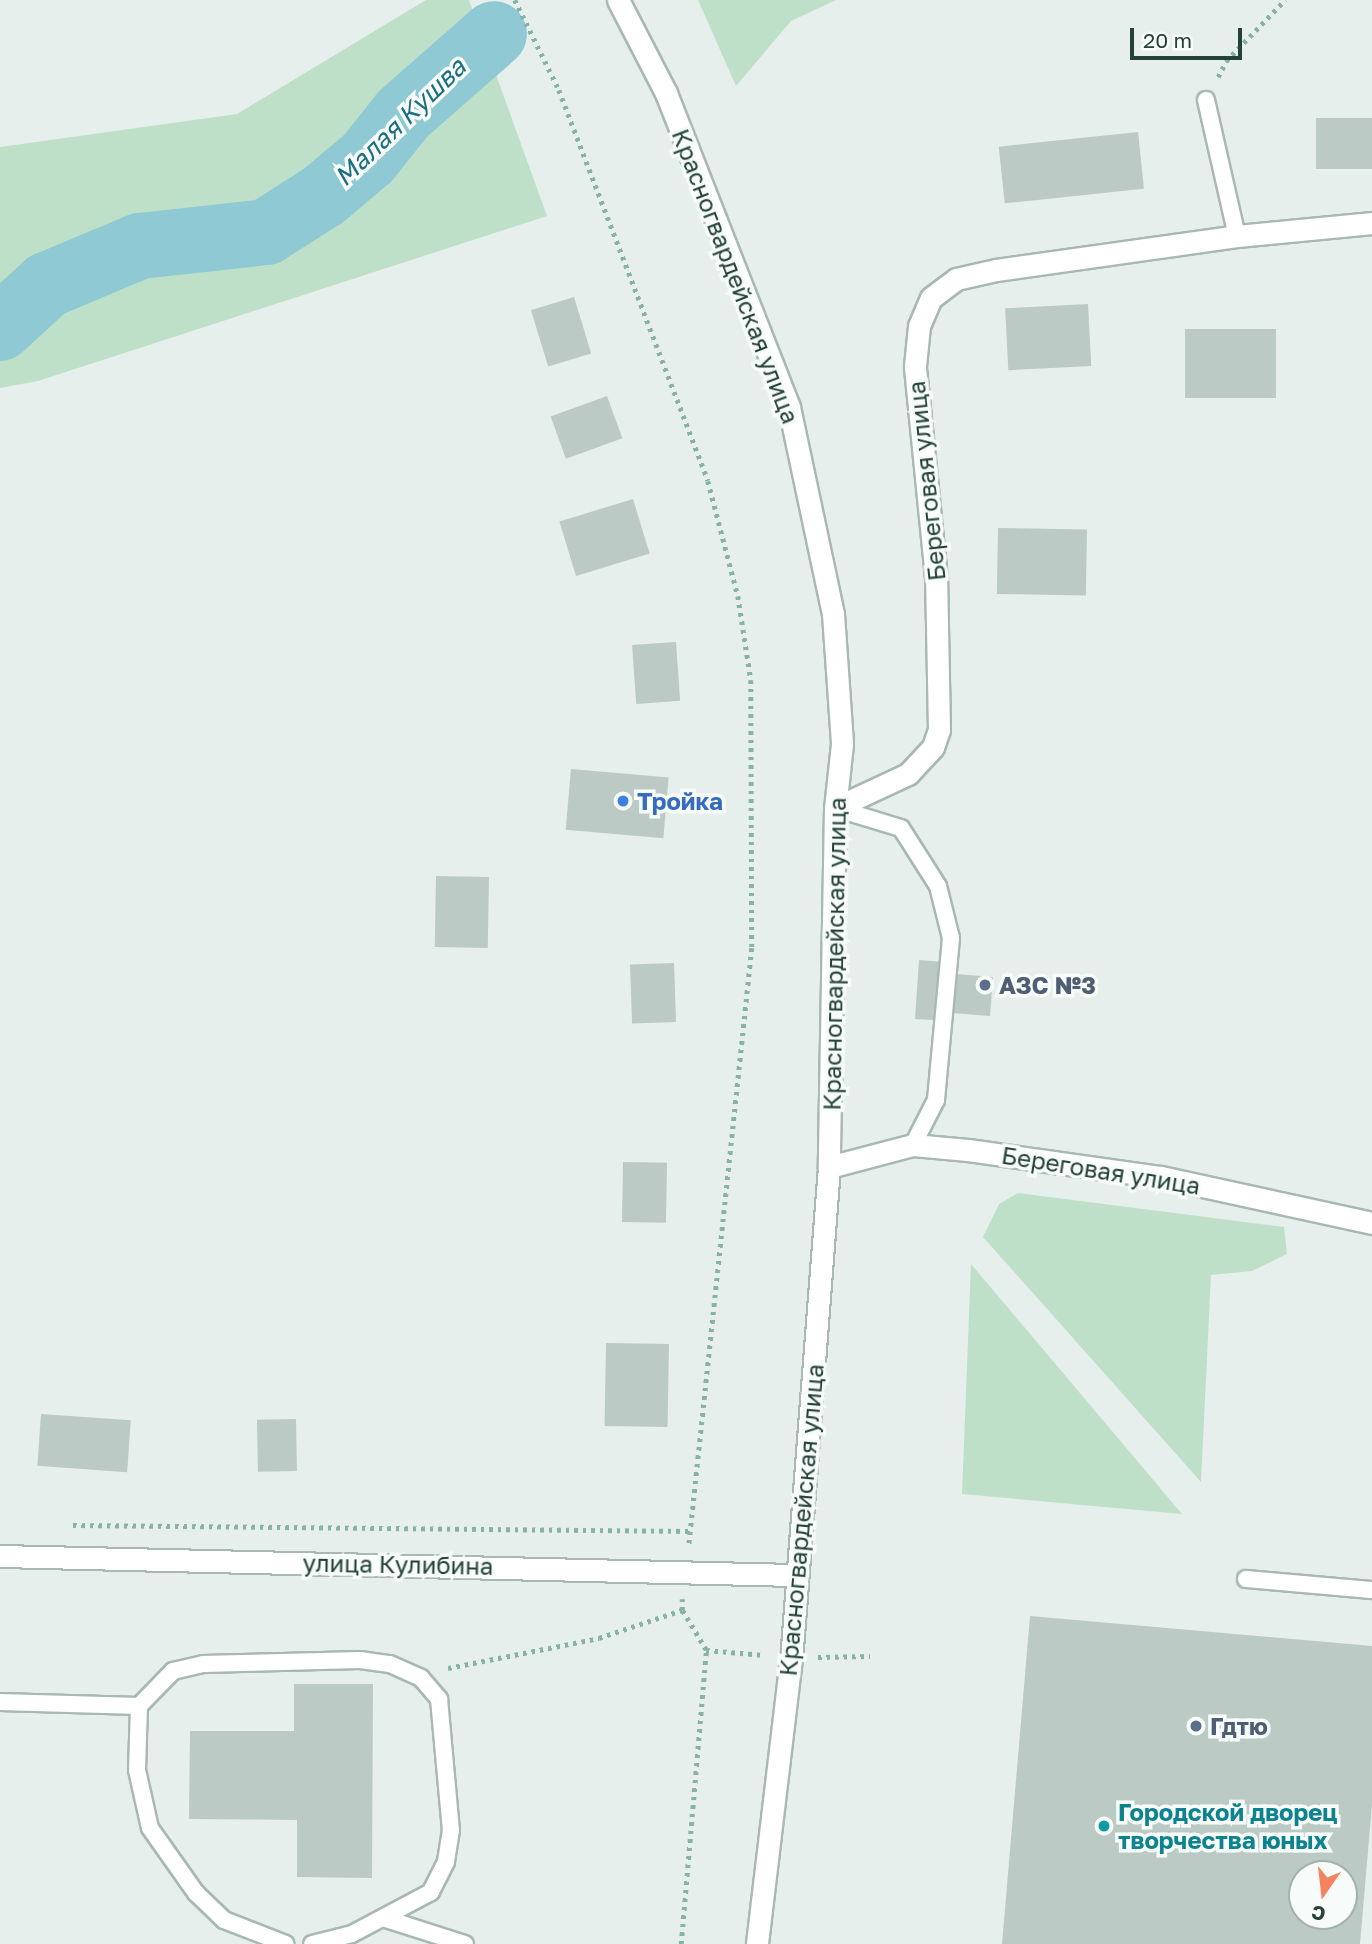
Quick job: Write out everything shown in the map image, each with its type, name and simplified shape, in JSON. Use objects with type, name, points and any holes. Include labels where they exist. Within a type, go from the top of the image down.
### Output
[{"type":"main road","name":"Красногвардейская улица","points":[[618,0],[666,93],[789,407],[833,614],[842,744],[835,808],[829,1167],[791,1657],[757,1944]]},
{"type":"main road","name":"Береговая улица","points":[[835,808],[908,774],[933,747],[939,730],[936,578],[915,380],[919,326],[931,298],[956,279],[996,270],[1237,236],[1372,223]]},
{"type":"main road","name":"Береговая улица","points":[[829,1167],[913,1145],[1161,1177],[1372,1223]]},
{"type":"main road","name":"улица Кулибина","points":[[0,1556],[685,1569],[796,1575]]},
{"type":"lane","points":[[1206,100],[1237,236]]},
{"type":"lane","points":[[835,808],[901,828],[938,886],[951,938],[936,1100],[913,1145]]},
{"type":"lane","points":[[1246,1579],[1372,1590]]},
{"type":"lane","points":[[286,1944],[224,1920],[196,1893],[150,1828],[137,1770],[138,1706],[173,1671],[203,1664],[360,1660],[390,1664],[421,1678],[439,1699],[444,1719],[451,1830],[446,1862],[431,1892],[383,1917],[352,1939],[312,1944]]},
{"type":"lane","points":[[0,1702],[138,1706]]},
{"type":"lane","points":[[383,1917],[465,1944]]},
{"type":"path","points":[[515,0],[559,90],[708,481],[738,596],[751,680],[752,948],[682,1610],[706,1650],[681,1944]]},
{"type":"path","points":[[1206,100],[1226,61],[1285,0]]},
{"type":"path","points":[[69,1525],[692,1531]]},
{"type":"path","points":[[421,1678],[459,1663],[599,1638],[682,1610]]},
{"type":"green space","points":[[426,0],[469,0],[547,216],[38,381],[0,388],[0,147],[237,114]]},
{"type":"green space","points":[[698,0],[836,0],[791,21],[736,86]]},
{"type":"green space","points":[[1018,1193],[1284,1227],[1287,1254],[1252,1271],[1211,1275],[1201,1482],[983,1237],[999,1204]]},
{"type":"green space","points":[[971,1264],[1182,1514],[962,1494]]},
{"type":"building","points":[[1316,118],[1372,118],[1372,169],[1316,169]]},
{"type":"building","points":[[1138,132],[1144,189],[1005,203],[999,147]]},
{"type":"building","points":[[574,297],[591,353],[548,367],[531,310]]},
{"type":"building","points":[[1088,304],[1091,366],[1008,370],[1005,308]]},
{"type":"building","points":[[1185,329],[1276,329],[1276,398],[1185,398]]},
{"type":"building","points":[[607,396],[622,438],[566,459],[551,417]]},
{"type":"building","points":[[633,499],[650,554],[576,576],[559,522]]},
{"type":"building","points":[[998,528],[1087,530],[1086,596],[997,594]]},
{"type":"building","points":[[676,642],[680,701],[636,704],[632,645]]},
{"type":"building","points":[[571,769],[669,778],[663,838],[566,830]]},
{"type":"building","points":[[436,876],[489,877],[488,948],[435,947]]},
{"type":"building","points":[[919,960],[957,963],[956,974],[993,977],[990,1016],[951,1013],[950,1021],[915,1019]]},
{"type":"building","points":[[674,963],[676,1022],[632,1023],[630,965]]},
{"type":"building","points":[[623,1162],[667,1163],[666,1223],[622,1222]]},
{"type":"building","points":[[606,1343],[669,1344],[668,1427],[605,1426]]},
{"type":"building","points":[[41,1414],[131,1420],[127,1472],[37,1466]]},
{"type":"building","points":[[296,1419],[297,1471],[258,1472],[257,1420]]},
{"type":"building","name":"Гдтю","points":[[1030,1616],[1372,1646],[1372,1805],[1360,1944],[1002,1944]]},
{"type":"building","points":[[294,1684],[373,1684],[372,1878],[297,1877],[297,1820],[189,1819],[190,1731],[294,1731]]},
{"type":"waterway","name":"Малая Кушва","points":[[0,328],[47,285],[140,246],[266,232],[323,196],[368,158],[403,114],[494,34]]},
{"type":"place","name":"Тройка","points":[[623,801]]},
{"type":"place","name":"АЗС №3","points":[[985,985]]},
{"type":"place","name":"Гдтю","points":[[1196,1726]]},
{"type":"place","name":"Городской дворец творчества юных","points":[[1104,1826]]}]
